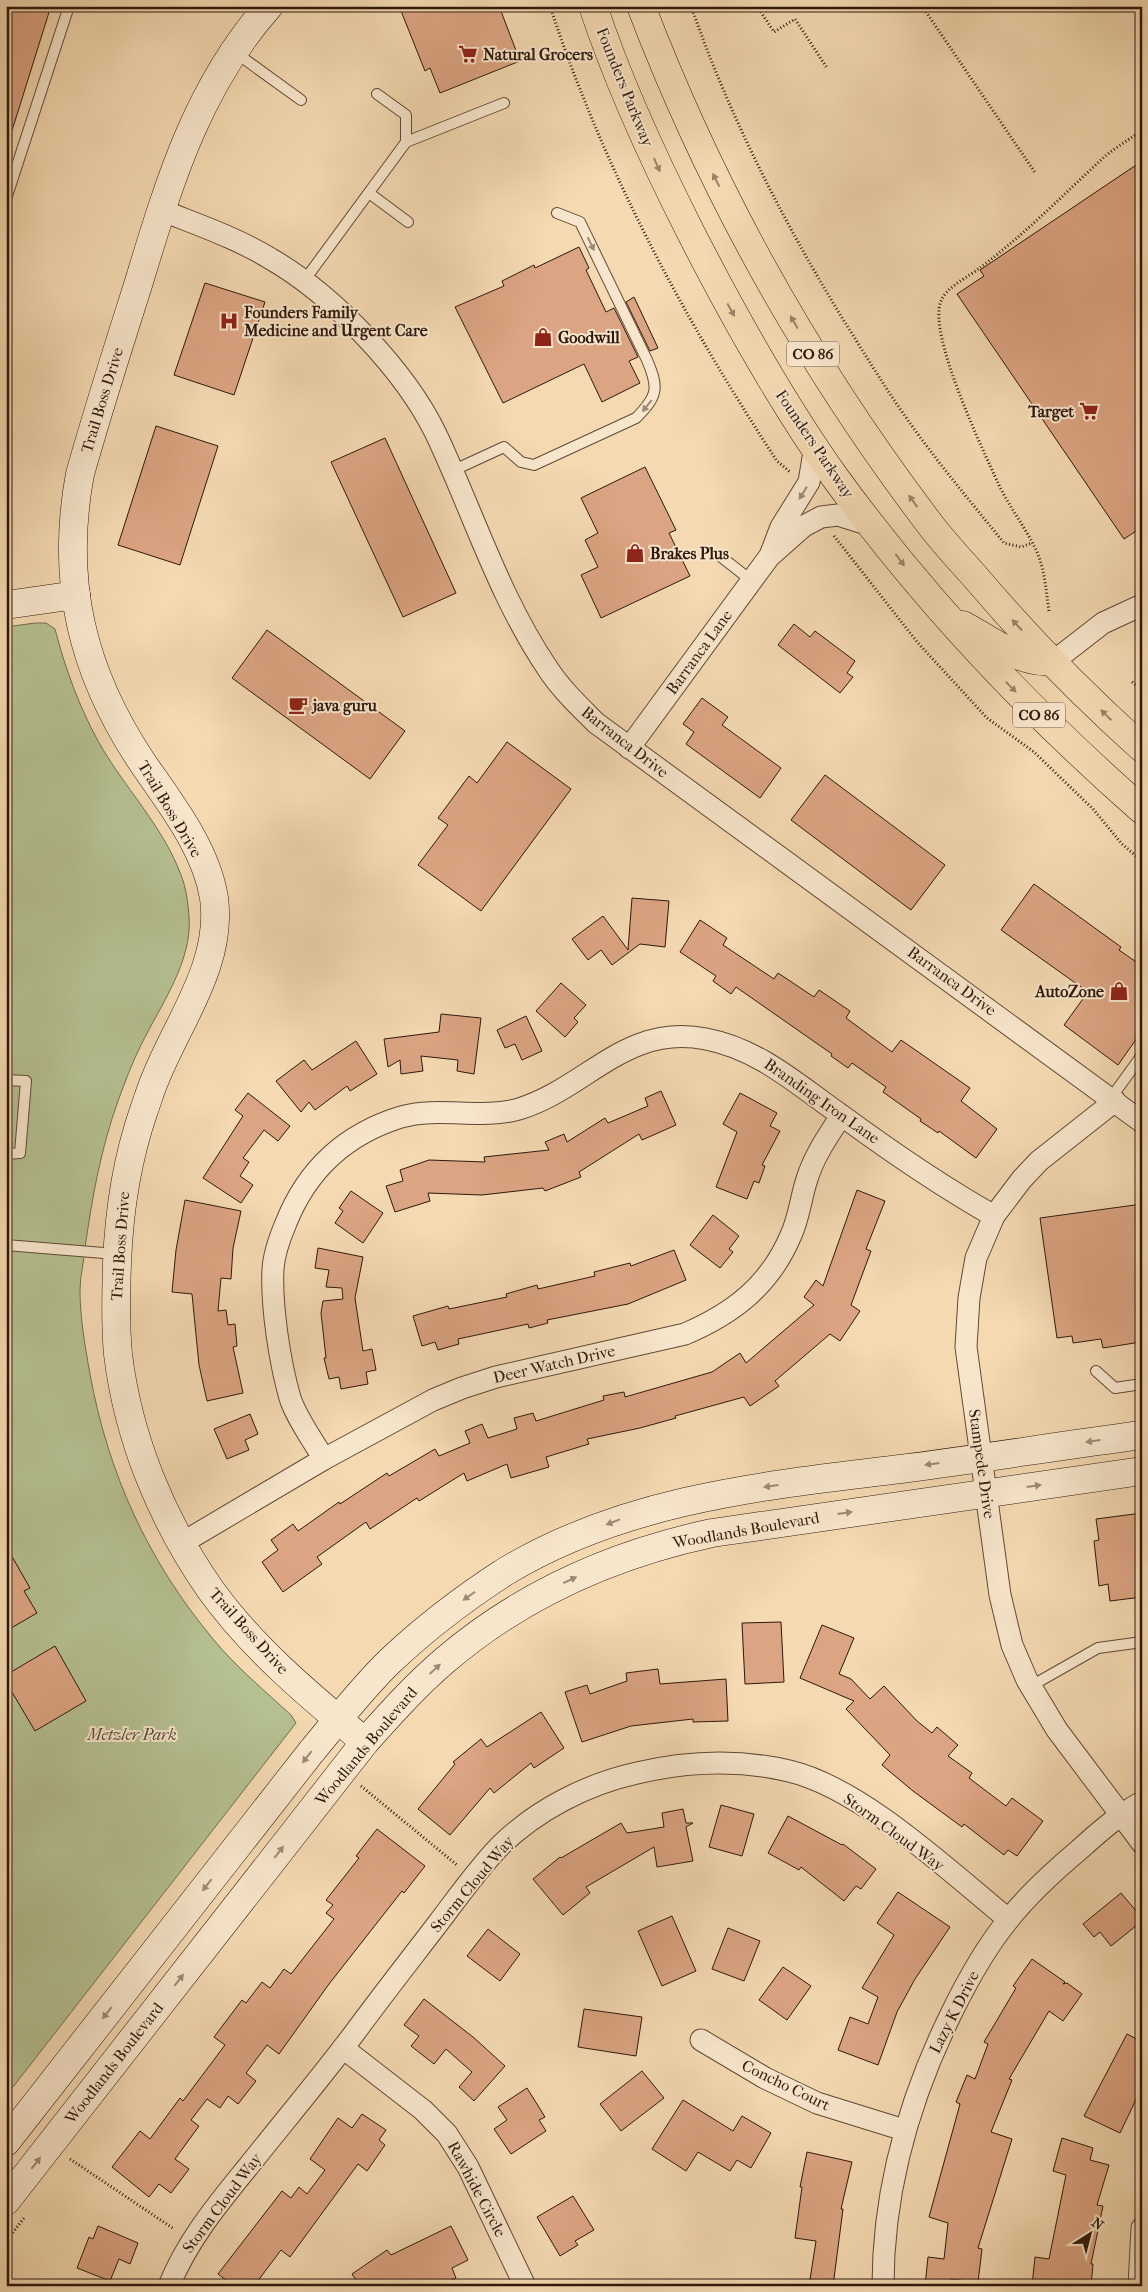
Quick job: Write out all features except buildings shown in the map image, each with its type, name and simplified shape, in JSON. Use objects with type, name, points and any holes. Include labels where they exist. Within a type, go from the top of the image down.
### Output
[{"type":"highway","name":"Founders Parkway","points":[[593,6],[618,75],[660,172],[730,310],[786,404],[873,526],[943,613],[991,667],[1077,753],[1142,810]]},
{"type":"highway","name":"CO 86","points":[[641,6],[662,63],[702,153],[756,258],[832,388],[934,529],[1050,661],[1142,748]]},
{"type":"highway","points":[[943,613],[1017,654],[1033,660],[1050,661]]},
{"type":"street","name":"Trail Boss Drive","points":[[269,6],[233,51],[204,100],[187,138],[161,210],[80,474],[72,535],[72,564],[84,636],[94,672],[109,708],[196,847],[208,874],[214,898],[215,920],[206,967],[156,1076],[129,1162],[120,1206],[116,1306],[118,1344],[127,1402],[141,1455],[160,1503],[182,1544],[211,1590],[248,1634],[288,1676],[365,1742]]},
{"type":"street","name":"Barranca Drive","points":[[161,210],[237,241],[272,259],[304,281],[343,315],[378,350],[400,378],[435,432],[502,587],[527,637],[544,664],[572,700],[596,723],[1142,1122]]},
{"type":"street","name":"Barranca Lane","points":[[769,557],[781,527],[809,482],[815,446]]},
{"type":"street","name":"Barranca Lane","points":[[629,748],[769,557],[804,526],[826,516],[848,517],[873,526]]},
{"type":"street","points":[[6,605],[76,595]]},
{"type":"street","points":[[1050,661],[1063,654],[1103,623],[1142,605]]},
{"type":"street","name":"Branding Iron Lane","points":[[324,1459],[291,1400],[282,1357],[275,1307],[273,1269],[279,1238],[291,1209],[323,1162],[344,1144],[371,1128],[404,1116],[437,1113],[493,1113],[518,1109],[544,1098],[639,1043],[659,1037],[685,1036],[708,1039],[739,1049],[769,1062],[842,1116],[959,1197],[994,1216]]},
{"type":"street","name":"Stampede Drive","points":[[1113,1100],[1039,1161],[1022,1178],[994,1216],[976,1258],[969,1298],[966,1347],[980,1458],[1006,1627],[1031,1686],[1057,1730],[1142,1843]]},
{"type":"street","name":"Deer Watch Drive","points":[[182,1544],[324,1459],[433,1400],[496,1377],[685,1334],[720,1318],[740,1304],[776,1264],[792,1234],[807,1178],[819,1149],[842,1116]]},
{"type":"street","points":[[6,2142],[338,1719],[389,1662],[444,1614],[505,1572],[580,1535],[633,1515],[706,1497],[841,1476],[1142,1435]]},
{"type":"street","name":"Woodlands Boulevard","points":[[6,2202],[365,1742],[421,1682],[461,1648],[522,1606],[563,1583],[599,1566],[674,1541],[712,1533],[1142,1471]]},
{"type":"street","name":"Storm Cloud Way","points":[[169,2286],[177,2266],[192,2239],[215,2208],[499,1847],[532,1818],[601,1784],[618,1777],[664,1767],[714,1762],[752,1764],[792,1772],[828,1787],[863,1805],[915,1843],[1008,1919]]},
{"type":"street","name":"Lazy K Drive","points":[[883,2286],[886,2233],[904,2130],[921,2081],[958,1998],[975,1968],[1008,1919],[1061,1865],[1120,1814],[1142,1802]]},
{"type":"street","name":"Concho Court","points":[[700,2040],[765,2078],[817,2103],[904,2130]]},
{"type":"street","name":"Rawhide Circle","points":[[342,2048],[423,2110],[447,2134],[468,2167],[525,2286]]},
{"type":"street","points":[[1139,2286],[1142,2228]]},
{"type":"lane","points":[[6,199],[69,6]]},
{"type":"lane","points":[[233,51],[301,100]]},
{"type":"lane","points":[[377,94],[406,115],[406,142]]},
{"type":"lane","points":[[304,281],[406,142],[504,103]]},
{"type":"lane","points":[[369,193],[408,222]]},
{"type":"lane","points":[[452,471],[504,447],[521,462],[534,465],[636,418],[649,405],[655,394],[654,377],[647,360],[580,222],[557,213]]},
{"type":"lane","points":[[720,556],[752,581]]},
{"type":"lane","points":[[1113,1100],[1142,1056]]},
{"type":"lane","points":[[6,1080],[26,1081],[20,1153],[6,1154]]},
{"type":"lane","points":[[6,1245],[118,1254]]},
{"type":"lane","points":[[1096,1372],[1115,1388],[1142,1384]]},
{"type":"lane","points":[[1031,1686],[1098,1648],[1142,1642]]},
{"type":"path","points":[[550,6],[600,139],[693,327],[777,461],[791,473]]},
{"type":"path","points":[[691,6],[709,57],[758,168],[816,274],[872,367],[928,448],[1004,543],[1013,547],[1021,547],[1032,543]]},
{"type":"path","points":[[757,6],[774,32],[795,19],[827,68]]},
{"type":"path","points":[[922,6],[1036,174]]},
{"type":"path","points":[[1049,611],[1043,571],[1032,543],[999,485],[948,363],[941,338],[940,301],[953,287],[982,266],[1077,184],[1103,158],[1142,130]]},
{"type":"path","points":[[828,529],[918,643],[987,718],[1034,752],[1093,809],[1122,844],[1142,860]]},
{"type":"path","points":[[1132,682],[1142,690]]},
{"type":"path","points":[[355,1794],[367,1778]]},
{"type":"path","points":[[361,1786],[457,1865]]},
{"type":"path","points":[[70,2159],[174,2229]]},
{"type":"green space","name":"Metzler Park","points":[[46,623],[55,629],[73,686],[91,728],[108,758],[153,823],[173,857],[184,885],[189,916],[189,933],[181,966],[126,1080],[112,1119],[94,1192],[80,1290],[85,1342],[98,1411],[120,1481],[150,1547],[169,1579],[213,1639],[250,1678],[291,1715],[296,1723],[6,2096],[6,627]]},
{"type":"place","name":"Natural Grocers","points":[[468,54]]},
{"type":"place","name":"Founders Family Medicine and Urgent Care","points":[[229,321]]},
{"type":"place","name":"Goodwill","points":[[543,337]]},
{"type":"place","name":"Target","points":[[1089,411]]},
{"type":"place","name":"Brakes Plus","points":[[635,553]]},
{"type":"place","name":"java guru","points":[[298,705]]},
{"type":"place","name":"AutoZone","points":[[1119,991]]}]
